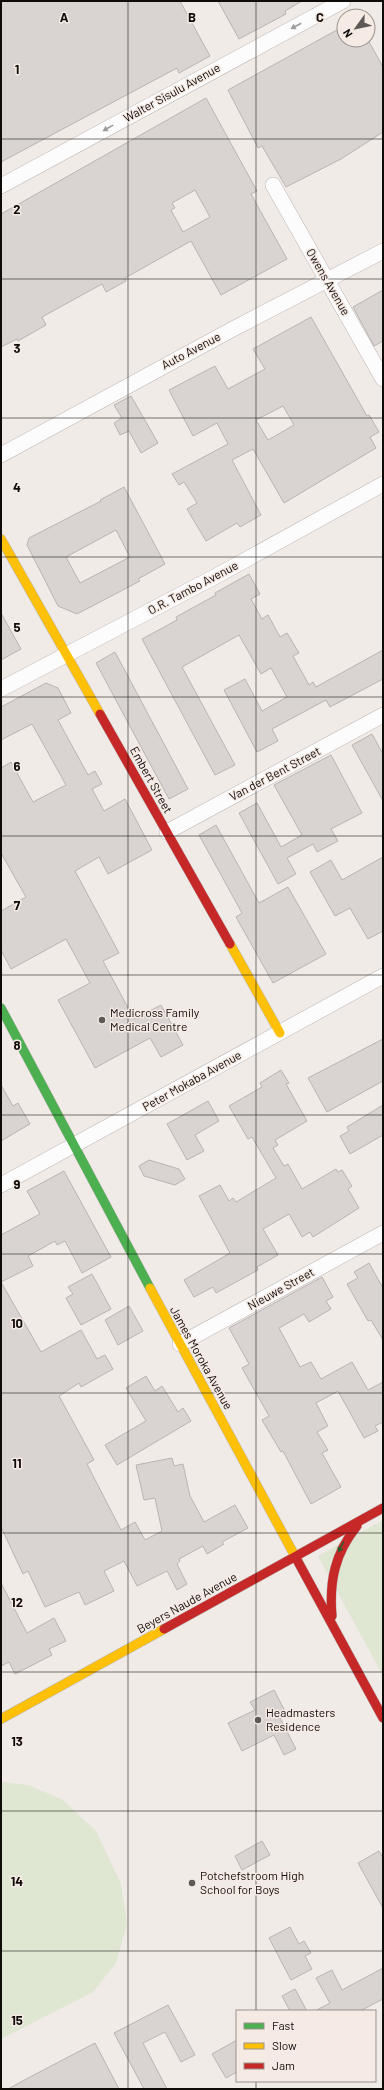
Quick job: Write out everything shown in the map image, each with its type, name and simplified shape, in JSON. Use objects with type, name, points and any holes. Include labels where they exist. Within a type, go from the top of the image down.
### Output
[{"type":"street","name":"Walter Sisulu Avenue","points":[[1,186],[343,1]]},
{"type":"street","name":"Owens Avenue","points":[[273,185],[383,379]]},
{"type":"street","name":"Auto Avenue","points":[[1,455],[231,330],[327,282],[383,251]]},
{"type":"street","name":"O.R. Tambo Avenue","points":[[1,689],[220,574],[383,484]]},
{"type":"street","name":"Embert Street","points":[[1,539],[280,1033]]},
{"type":"street","name":"Van der Bent Street","points":[[166,832],[383,715]]},
{"type":"street","name":"Peter Mokaba Avenue","points":[[1,1185],[383,976]]},
{"type":"street","name":"James Moroka Avenue","points":[[1,1008],[73,1146],[383,1718]]},
{"type":"street","name":"Nieuwe Street","points":[[180,1344],[383,1233]]},
{"type":"street","name":"Beyers Naude Avenue","points":[[1,1719],[297,1557],[383,1508]]},
{"type":"street","points":[[333,1626],[329,1592],[336,1560],[347,1537],[365,1517]]},
{"type":"green space","points":[[383,1520],[383,1676],[318,1556]]},
{"type":"green space","points":[[1,1782],[28,1785],[63,1800],[96,1831],[121,1884],[127,1924],[116,1963],[93,1992],[1,2039]]},
{"type":"building","points":[[1,1],[180,1],[210,56],[179,73],[177,68],[1,162]]},
{"type":"building","points":[[218,1],[302,1],[285,11],[286,14],[239,39]]},
{"type":"building","points":[[336,30],[336,48],[372,48],[383,67],[383,132],[341,159],[286,187],[262,146],[258,148],[228,90]]},
{"type":"building","points":[[206,98],[257,191],[251,194],[287,259],[221,295],[191,241],[125,278],[126,281],[106,292],[102,284],[42,317],[46,325],[18,341],[17,339],[1,347],[1,214]],"holes":[[[195,190],[210,217],[183,232],[171,210],[175,208],[172,203]]]},
{"type":"building","points":[[383,290],[383,341],[374,346],[353,307]]},
{"type":"building","points":[[311,317],[367,416],[369,415],[379,432],[370,437],[376,448],[284,503],[253,449],[232,460],[261,515],[240,527],[237,523],[206,541],[187,509],[197,503],[184,482],[179,485],[172,474],[228,444],[217,423],[193,436],[169,390],[215,366],[228,389],[265,369],[253,349]],"holes":[[[283,406],[294,425],[268,440],[256,420]]]},
{"type":"building","points":[[131,396],[158,443],[141,453],[129,431],[120,435],[114,423],[122,418],[114,405]]},
{"type":"building","points":[[124,487],[165,564],[138,579],[140,581],[77,614],[58,606],[27,545],[29,538],[101,501],[100,500]],"holes":[[[116,530],[130,557],[80,583],[66,557]]]},
{"type":"building","points":[[249,574],[260,594],[251,599],[262,619],[268,615],[280,637],[287,633],[299,653],[293,656],[309,685],[313,682],[316,687],[383,650],[383,679],[330,707],[326,700],[272,729],[278,741],[257,752],[224,690],[245,679],[262,711],[287,697],[271,668],[261,674],[239,635],[182,667],[235,765],[215,775],[142,639],[177,620],[176,617],[216,595],[215,593]]},
{"type":"building","points":[[1,613],[21,649],[1,660]]},
{"type":"building","points":[[115,652],[188,789],[169,799],[96,663]]},
{"type":"building","points":[[46,683],[58,688],[71,713],[58,720],[88,775],[95,771],[102,784],[92,789],[104,811],[125,799],[152,850],[108,874],[99,857],[75,871],[119,953],[103,961],[134,1019],[161,1005],[183,1045],[161,1057],[150,1038],[95,1068],[58,1000],[90,983],[66,939],[11,969],[1,950],[1,911],[26,897],[1,853],[1,768],[11,762],[33,802],[66,785],[32,724],[1,740],[1,707]]},
{"type":"building","points":[[372,734],[383,754],[383,801],[352,745]]},
{"type":"building","points":[[331,755],[362,813],[331,829],[338,841],[317,852],[313,844],[287,858],[296,874],[278,884],[239,813],[257,803],[281,847],[302,835],[274,785]]},
{"type":"building","points":[[216,825],[259,903],[288,887],[326,954],[273,983],[236,917],[242,913],[199,835]]},
{"type":"building","points":[[383,857],[383,931],[368,939],[350,908],[335,916],[310,872],[331,860],[342,880]]},
{"type":"building","points":[[383,1039],[383,1081],[327,1112],[308,1078]]},
{"type":"building","points":[[281,1070],[289,1083],[286,1084],[307,1121],[275,1140],[278,1145],[273,1148],[284,1166],[288,1164],[302,1189],[336,1169],[338,1172],[342,1170],[352,1186],[348,1189],[359,1208],[313,1237],[310,1232],[302,1237],[289,1214],[263,1229],[278,1255],[257,1267],[258,1270],[216,1293],[213,1287],[194,1297],[184,1280],[230,1253],[199,1196],[220,1185],[229,1201],[233,1198],[236,1202],[276,1178],[252,1137],[248,1139],[229,1106],[262,1087],[260,1083]]},
{"type":"building","points":[[1,1085],[13,1106],[18,1103],[30,1124],[1,1141]]},
{"type":"building","points":[[208,1101],[219,1121],[195,1135],[204,1151],[187,1160],[167,1124]]},
{"type":"building","points":[[383,1105],[383,1135],[350,1154],[340,1136],[349,1131],[347,1127]]},
{"type":"building","points":[[149,1160],[179,1169],[185,1179],[175,1185],[144,1176],[139,1166]]},
{"type":"building","points":[[64,1171],[111,1257],[82,1273],[65,1241],[57,1245],[55,1241],[28,1256],[33,1266],[1,1282],[1,1235],[40,1214],[27,1191]]},
{"type":"building","points":[[369,1263],[383,1288],[383,1340],[371,1320],[368,1321],[347,1284],[358,1278],[354,1272]]},
{"type":"building","points":[[92,1274],[111,1309],[81,1325],[66,1298],[73,1294],[68,1287]]},
{"type":"building","points":[[322,1277],[333,1297],[326,1301],[331,1309],[309,1322],[304,1314],[279,1328],[300,1367],[311,1362],[321,1379],[352,1362],[368,1390],[383,1382],[383,1422],[375,1426],[378,1431],[364,1438],[338,1391],[316,1403],[328,1426],[317,1432],[328,1450],[322,1453],[341,1487],[311,1504],[283,1451],[281,1452],[262,1420],[269,1416],[242,1368],[249,1364],[229,1328]]},
{"type":"building","points":[[1,1282],[41,1352],[81,1330],[97,1359],[105,1355],[113,1369],[81,1387],[79,1383],[59,1396],[94,1460],[87,1464],[121,1530],[135,1522],[145,1540],[162,1531],[155,1498],[144,1500],[136,1465],[172,1458],[174,1466],[183,1464],[190,1496],[204,1522],[235,1505],[248,1528],[222,1542],[224,1544],[207,1554],[203,1546],[179,1559],[180,1561],[177,1564],[187,1584],[177,1590],[167,1571],[137,1586],[124,1561],[104,1571],[114,1591],[85,1605],[79,1592],[45,1607],[28,1571],[23,1574],[1,1527]]},
{"type":"building","points":[[129,1306],[143,1331],[118,1345],[105,1320]]},
{"type":"building","points":[[146,1376],[155,1391],[162,1386],[178,1412],[183,1408],[191,1421],[117,1465],[105,1445],[146,1421],[126,1388]]},
{"type":"building","points":[[1,1583],[27,1633],[54,1618],[66,1641],[49,1649],[52,1655],[15,1674],[9,1662],[1,1666]]},
{"type":"building","name":"Headmasters Residence","points":[[274,1690],[286,1713],[279,1716],[296,1749],[284,1755],[274,1735],[242,1751],[228,1723],[255,1710],[250,1702]]},
{"type":"building","points":[[262,1841],[270,1855],[242,1870],[235,1856]]},
{"type":"building","points":[[379,1851],[383,1858],[383,1908],[358,1863]]},
{"type":"building","points":[[290,1927],[299,1944],[304,1941],[311,1953],[305,1956],[312,1969],[291,1980],[269,1938]]},
{"type":"building","points":[[383,1968],[383,1999],[362,2010],[317,2010],[330,2003],[316,1978],[332,1970],[342,1990]]},
{"type":"building","points":[[295,1989],[306,2010],[289,2010],[282,1996]]},
{"type":"building","points":[[168,2005],[195,2055],[181,2062],[165,2032],[143,2043],[167,2089],[144,2089],[114,2033]]},
{"type":"building","points":[[236,2041],[236,2073],[226,2078],[212,2054]]},
{"type":"building","points":[[95,2043],[119,2089],[8,2089],[30,2077]]},
{"type":"traffic: fast","points":[[1,1008],[150,1288]]},
{"type":"traffic: slow","points":[[1,539],[100,714]]},
{"type":"traffic: slow","points":[[230,944],[280,1033]]},
{"type":"traffic: slow","points":[[150,1288],[296,1558]]},
{"type":"traffic: slow","points":[[1,1719],[164,1629]]},
{"type":"traffic: jam","points":[[100,714],[230,944]]},
{"type":"traffic: jam","points":[[164,1629],[383,1508]]},
{"type":"traffic: jam","points":[[332,1616],[331,1603],[335,1568],[343,1547],[357,1526]]},
{"type":"traffic: jam","points":[[296,1558],[383,1718]]},
{"type":"place","name":"Medicross Family Medical Centre","points":[[102,1020]]},
{"type":"place","name":"Headmasters Residence","points":[[258,1720]]},
{"type":"place","name":"Potchefstroom High School for Boys","points":[[192,1883]]}]
